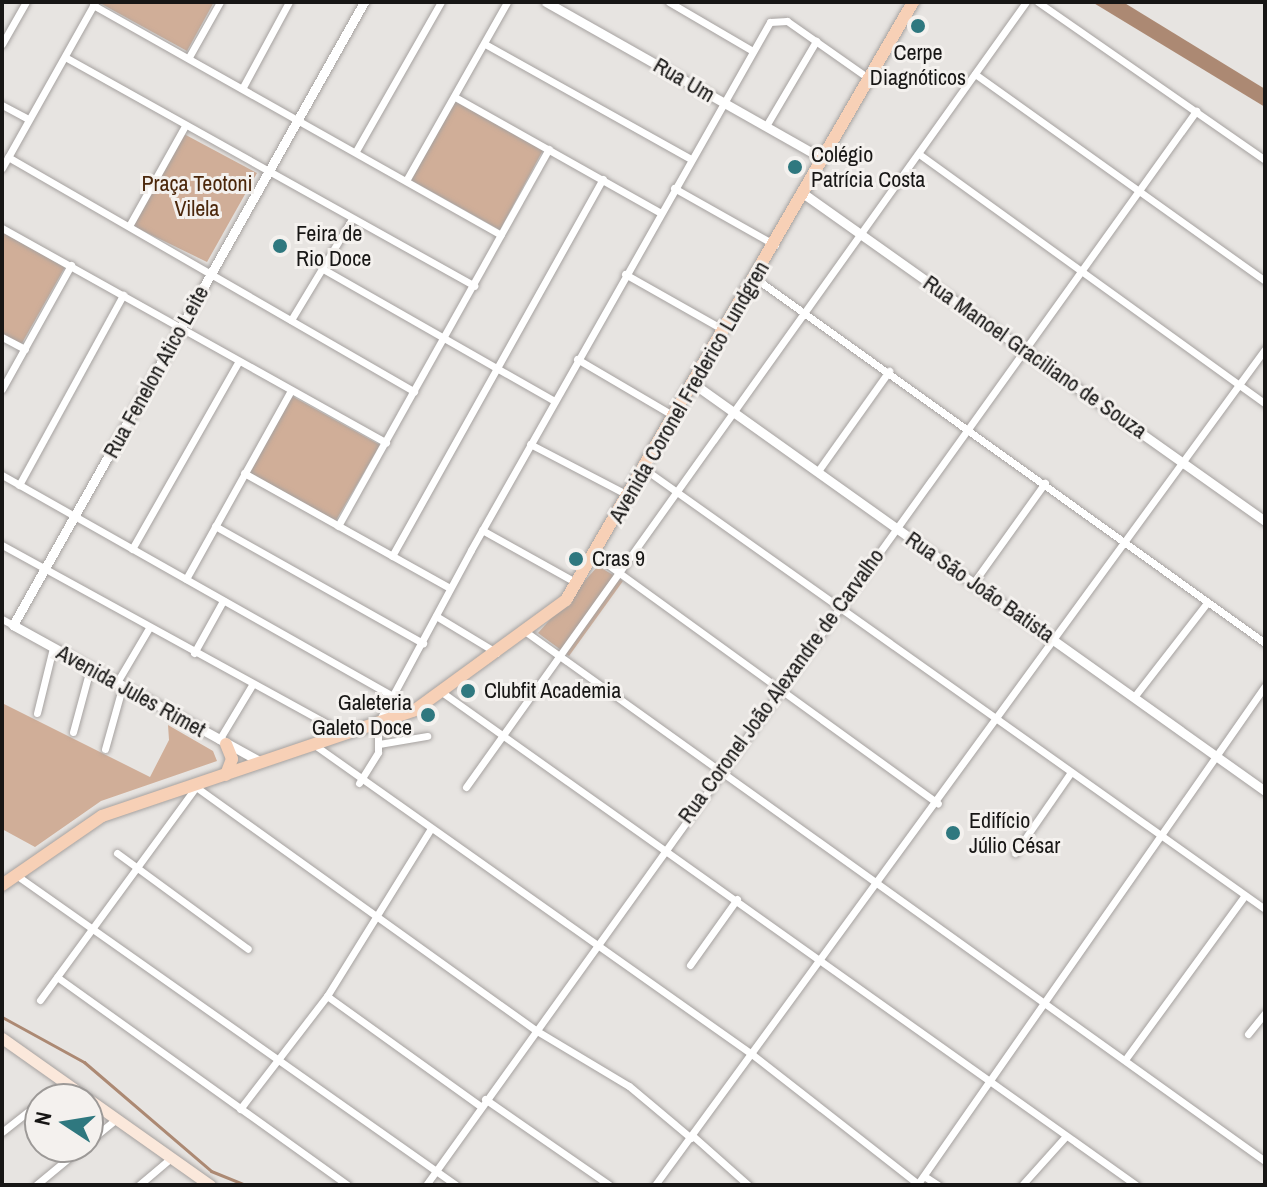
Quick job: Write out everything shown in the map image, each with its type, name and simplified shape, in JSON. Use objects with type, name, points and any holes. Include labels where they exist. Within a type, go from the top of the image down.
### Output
[{"type":"main road","name":"Avenida Coronel Frederico Lundgren","points":[[2,885],[102,816],[316,746],[378,723],[443,693],[499,654],[579,584],[913,2]]},
{"type":"main road","points":[[223,742],[232,759],[226,775]]},
{"type":"main road","points":[[5,1044],[65,1082],[210,1185]]},
{"type":"street","points":[[2,44],[26,2]]},
{"type":"street","points":[[189,57],[220,2]]},
{"type":"street","points":[[243,87],[289,2]]},
{"type":"street","name":"Rua Fenelon Atico Leite","points":[[13,625],[364,2]]},
{"type":"street","points":[[356,151],[441,2]]},
{"type":"street","points":[[407,179],[507,2]]},
{"type":"street","name":"Rua Um","points":[[546,2],[823,159]]},
{"type":"street","points":[[669,2],[753,51]]},
{"type":"street","points":[[466,787],[565,657],[1026,2]]},
{"type":"street","points":[[1038,2],[1265,160]]},
{"type":"street","points":[[2,168],[94,3],[501,235]]},
{"type":"street","points":[[359,783],[379,744],[378,723],[450,588],[689,158],[770,22],[787,21],[868,78]]},
{"type":"street","points":[[766,126],[816,41]]},
{"type":"street","points":[[485,44],[689,158]]},
{"type":"street","points":[[65,57],[474,286]]},
{"type":"street","points":[[975,74],[1265,281]]},
{"type":"street","points":[[455,97],[659,212]]},
{"type":"street","points":[[2,105],[28,119]]},
{"type":"street","name":"Rua Coronel João Alexandre de Carvalho","points":[[426,1185],[664,846],[780,692],[1079,270],[1196,111]]},
{"type":"street","points":[[129,226],[185,126]]},
{"type":"street","points":[[338,526],[549,149]]},
{"type":"street","points":[[919,154],[1265,404]]},
{"type":"street","points":[[8,157],[414,391]]},
{"type":"street","points":[[392,556],[603,179]]},
{"type":"street","points":[[674,188],[775,245]]},
{"type":"street","name":"Rua Manoel Graciliano de Souza","points":[[804,194],[1265,521]]},
{"type":"street","points":[[291,320],[352,219]]},
{"type":"street","points":[[2,228],[386,443]]},
{"type":"street","points":[[2,389],[71,265]]},
{"type":"street","points":[[323,269],[553,400]]},
{"type":"street","points":[[625,274],[724,330]]},
{"type":"street","points":[[755,278],[969,427],[1265,643]]},
{"type":"street","points":[[19,485],[123,295]]},
{"type":"street","points":[[2,337],[25,349]]},
{"type":"street","points":[[655,1185],[998,724],[1265,349]]},
{"type":"street","points":[[577,359],[674,416]]},
{"type":"street","points":[[132,549],[239,361]]},
{"type":"street","points":[[818,471],[889,371]]},
{"type":"street","name":"Rua São João Batista","points":[[694,384],[1265,791]]},
{"type":"street","points":[[186,579],[291,390]]},
{"type":"street","points":[[530,444],[628,495]]},
{"type":"street","points":[[643,468],[837,610],[998,724],[1159,832],[1265,909]]},
{"type":"street","points":[[244,473],[450,588]]},
{"type":"street","points":[[2,475],[393,696]]},
{"type":"street","points":[[974,582],[1045,483]]},
{"type":"street","points":[[215,526],[423,643]]},
{"type":"street","points":[[482,530],[579,584]]},
{"type":"street","points":[[2,545],[345,734]]},
{"type":"street","points":[[596,556],[938,804]]},
{"type":"street","points":[[194,653],[223,601]]},
{"type":"street","points":[[1134,697],[1207,603]]},
{"type":"street","points":[[436,616],[499,654]]},
{"type":"street","name":"Avenida Jules Rimet","points":[[2,619],[261,762]]},
{"type":"street","points":[[105,749],[119,686],[149,628]]},
{"type":"street","points":[[526,632],[1127,1057],[1265,1161]]},
{"type":"street","points":[[37,713],[53,648]]},
{"type":"street","points":[[73,732],[90,669]]},
{"type":"street","points":[[223,742],[252,685]]},
{"type":"street","points":[[316,746],[359,783],[753,1055],[810,1106],[918,1184],[1043,998],[1265,686]]},
{"type":"street","points":[[443,693],[822,958],[1136,1185]]},
{"type":"street","points":[[379,744],[427,736]]},
{"type":"street","points":[[1015,853],[1071,772]]},
{"type":"street","points":[[40,1000],[95,930],[196,787],[537,1031],[629,1086],[748,1185]]},
{"type":"street","points":[[240,1109],[327,996],[430,830]]},
{"type":"street","points":[[117,853],[248,949]]},
{"type":"street","points":[[15,875],[456,1185]]},
{"type":"street","points":[[1127,1057],[1245,895]]},
{"type":"street","points":[[690,965],[737,899]]},
{"type":"street","points":[[57,977],[347,1185]]},
{"type":"street","points":[[327,996],[609,1185]]},
{"type":"street","points":[[1248,1034],[1265,1013]]},
{"type":"street","points":[[2,1132],[24,1114]]},
{"type":"street","points":[[104,1129],[116,1119]]},
{"type":"street","points":[[1022,1185],[1066,1136]]},
{"type":"street","points":[[139,1185],[171,1158]]},
{"type":"street","points":[[36,1185],[63,1163]]},
{"type":"street","points":[[924,1176],[938,1185]]},
{"type":"green space","points":[[98,2],[214,2],[187,51]]},
{"type":"green space","points":[[453,100],[543,150],[500,230],[409,179]]},
{"type":"green space","name":"Praça Teotoni Vilela","points":[[184,134],[257,173],[207,262],[133,226]]},
{"type":"green space","points":[[2,232],[65,267],[21,345],[2,334]]},
{"type":"green space","points":[[290,395],[380,445],[335,522],[246,472]]},
{"type":"green space","points":[[598,566],[623,581],[569,656],[538,633]]},
{"type":"green space","points":[[2,703],[150,777],[169,740],[168,725],[213,751],[217,761],[101,801],[35,847],[2,829]]},
{"type":"shaded area","points":[[1092,2],[1123,2],[1265,89],[1265,107]]},
{"type":"waterway","points":[[2,1017],[84,1062],[211,1171],[245,1185]]},
{"type":"place","name":"Cerpe Diagnóticos","points":[[918,26]]},
{"type":"place","name":"Colégio Patrícia Costa","points":[[795,167]]},
{"type":"place","name":"Feira de Rio Doce","points":[[280,246]]},
{"type":"place","name":"Cras 9","points":[[576,559]]},
{"type":"place","name":"Clubfit Academia","points":[[468,691]]},
{"type":"place","name":"Galeteria Galeto Doce","points":[[428,715]]},
{"type":"place","name":"Edifício Júlio César","points":[[953,833]]}]
